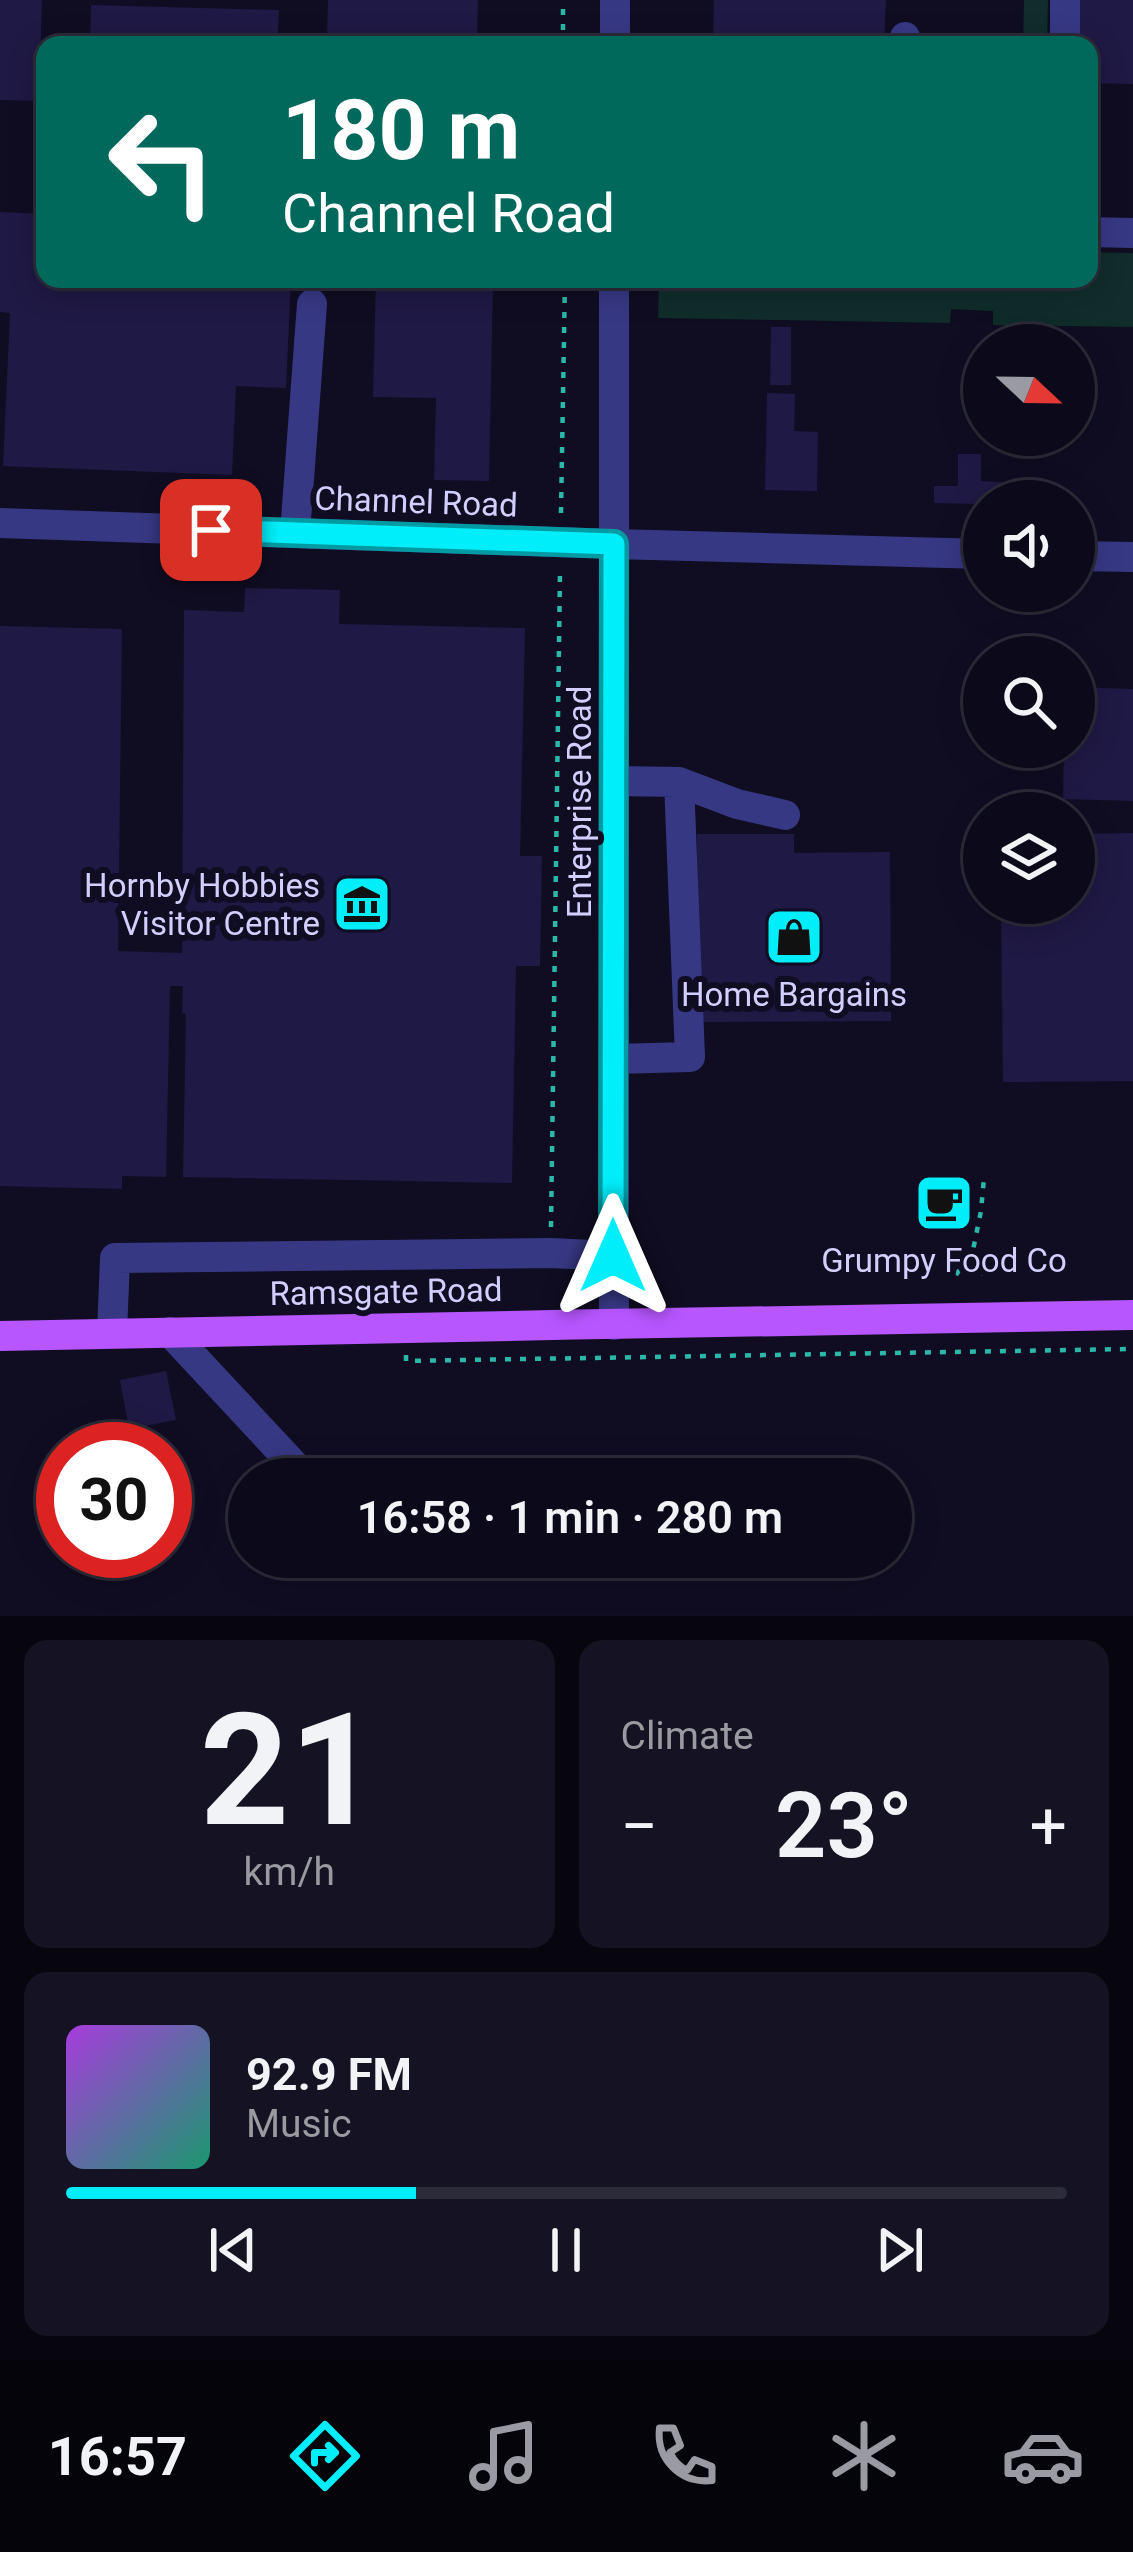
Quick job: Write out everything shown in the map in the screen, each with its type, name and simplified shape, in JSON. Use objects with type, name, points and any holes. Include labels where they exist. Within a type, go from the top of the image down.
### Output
[{"type":"main road","name":"Ramsgate Road","points":[[0,1336],[1133,1315]]},
{"type":"street","points":[[615,0],[615,36]]},
{"type":"street","points":[[1065,0],[1065,36]]},
{"type":"street","points":[[1098,232],[1133,233]]},
{"type":"street","name":"Enterprise Road","points":[[614,288],[614,1325]]},
{"type":"street","points":[[296,533],[312,304]]},
{"type":"street","name":"Channel Road","points":[[0,523],[963,553]]},
{"type":"street","points":[[1095,556],[1133,557]]},
{"type":"street","points":[[615,781],[680,782],[737,804],[785,815]]},
{"type":"street","points":[[614,1059],[690,1057],[680,782]]},
{"type":"street","points":[[112,1333],[115,1258],[613,1256]]},
{"type":"street","points":[[170,1332],[287,1458]]},
{"type":"path","points":[[563,0],[563,36]]},
{"type":"path","points":[[550,1253],[565,288]]},
{"type":"path","points":[[956,1275],[973,1250],[984,1178]]},
{"type":"path","points":[[973,1250],[983,1275]]},
{"type":"path","points":[[406,1325],[406,1360],[1133,1349]]},
{"type":"green space","points":[[1024,0],[1048,0],[1047,36],[1023,36]]},
{"type":"green space","points":[[1098,252],[1133,253],[1133,327],[993,324],[993,311],[951,309],[950,323],[658,318],[659,288],[1098,288]]},
{"type":"building","points":[[0,0],[42,0],[41,36],[36,36],[36,101],[0,100]]},
{"type":"building","points":[[328,0],[478,0],[477,36],[327,36]]},
{"type":"building","points":[[714,0],[886,0],[884,36],[713,36]]},
{"type":"building","points":[[1076,0],[1133,0],[1133,84],[1098,83],[1098,36],[1074,36]]},
{"type":"building","points":[[91,5],[279,10],[278,36],[90,36]]},
{"type":"building","points":[[0,212],[36,214],[36,288],[291,288],[286,388],[236,386],[232,475],[3,466],[10,313],[0,312]]},
{"type":"building","points":[[376,288],[493,288],[489,481],[434,480],[436,398],[373,397]]},
{"type":"building","points":[[771,327],[791,327],[791,385],[770,385]]},
{"type":"building","points":[[767,393],[795,394],[794,431],[818,432],[817,491],[765,490]]},
{"type":"building","points":[[958,454],[981,456],[981,480],[963,480],[963,504],[934,503],[934,486],[958,486]]},
{"type":"building","name":"Hornby Hobbies Visitor Centre","points":[[245,588],[340,590],[339,624],[525,628],[520,856],[542,856],[540,966],[516,966],[512,1183],[183,1177],[186,1014],[182,1013],[183,986],[170,986],[166,1177],[122,1176],[122,1189],[0,1186],[0,626],[122,629],[118,951],[182,953],[184,610],[244,612]]},
{"type":"building","points":[[1095,688],[1133,689],[1133,801],[1095,800],[1095,792],[1063,792],[1064,768],[1095,768]]},
{"type":"building","points":[[1133,833],[1133,1081],[1003,1082],[1001,924],[1095,924],[1095,834]]},
{"type":"building","name":"Home Bargains","points":[[697,834],[794,834],[794,853],[890,852],[891,1021],[698,1022]]},
{"type":"building","points":[[166,1371],[176,1420],[128,1422],[120,1380]]},
{"type":"place","name":"Hornby Hobbies Visitor Centre","points":[[362,904]]},
{"type":"place","name":"Home Bargains","points":[[794,937]]},
{"type":"place","name":"Grumpy Food Co","points":[[944,1203]]},
{"type":"route","points":[[211,530],[614,544],[613,1256]]}]
